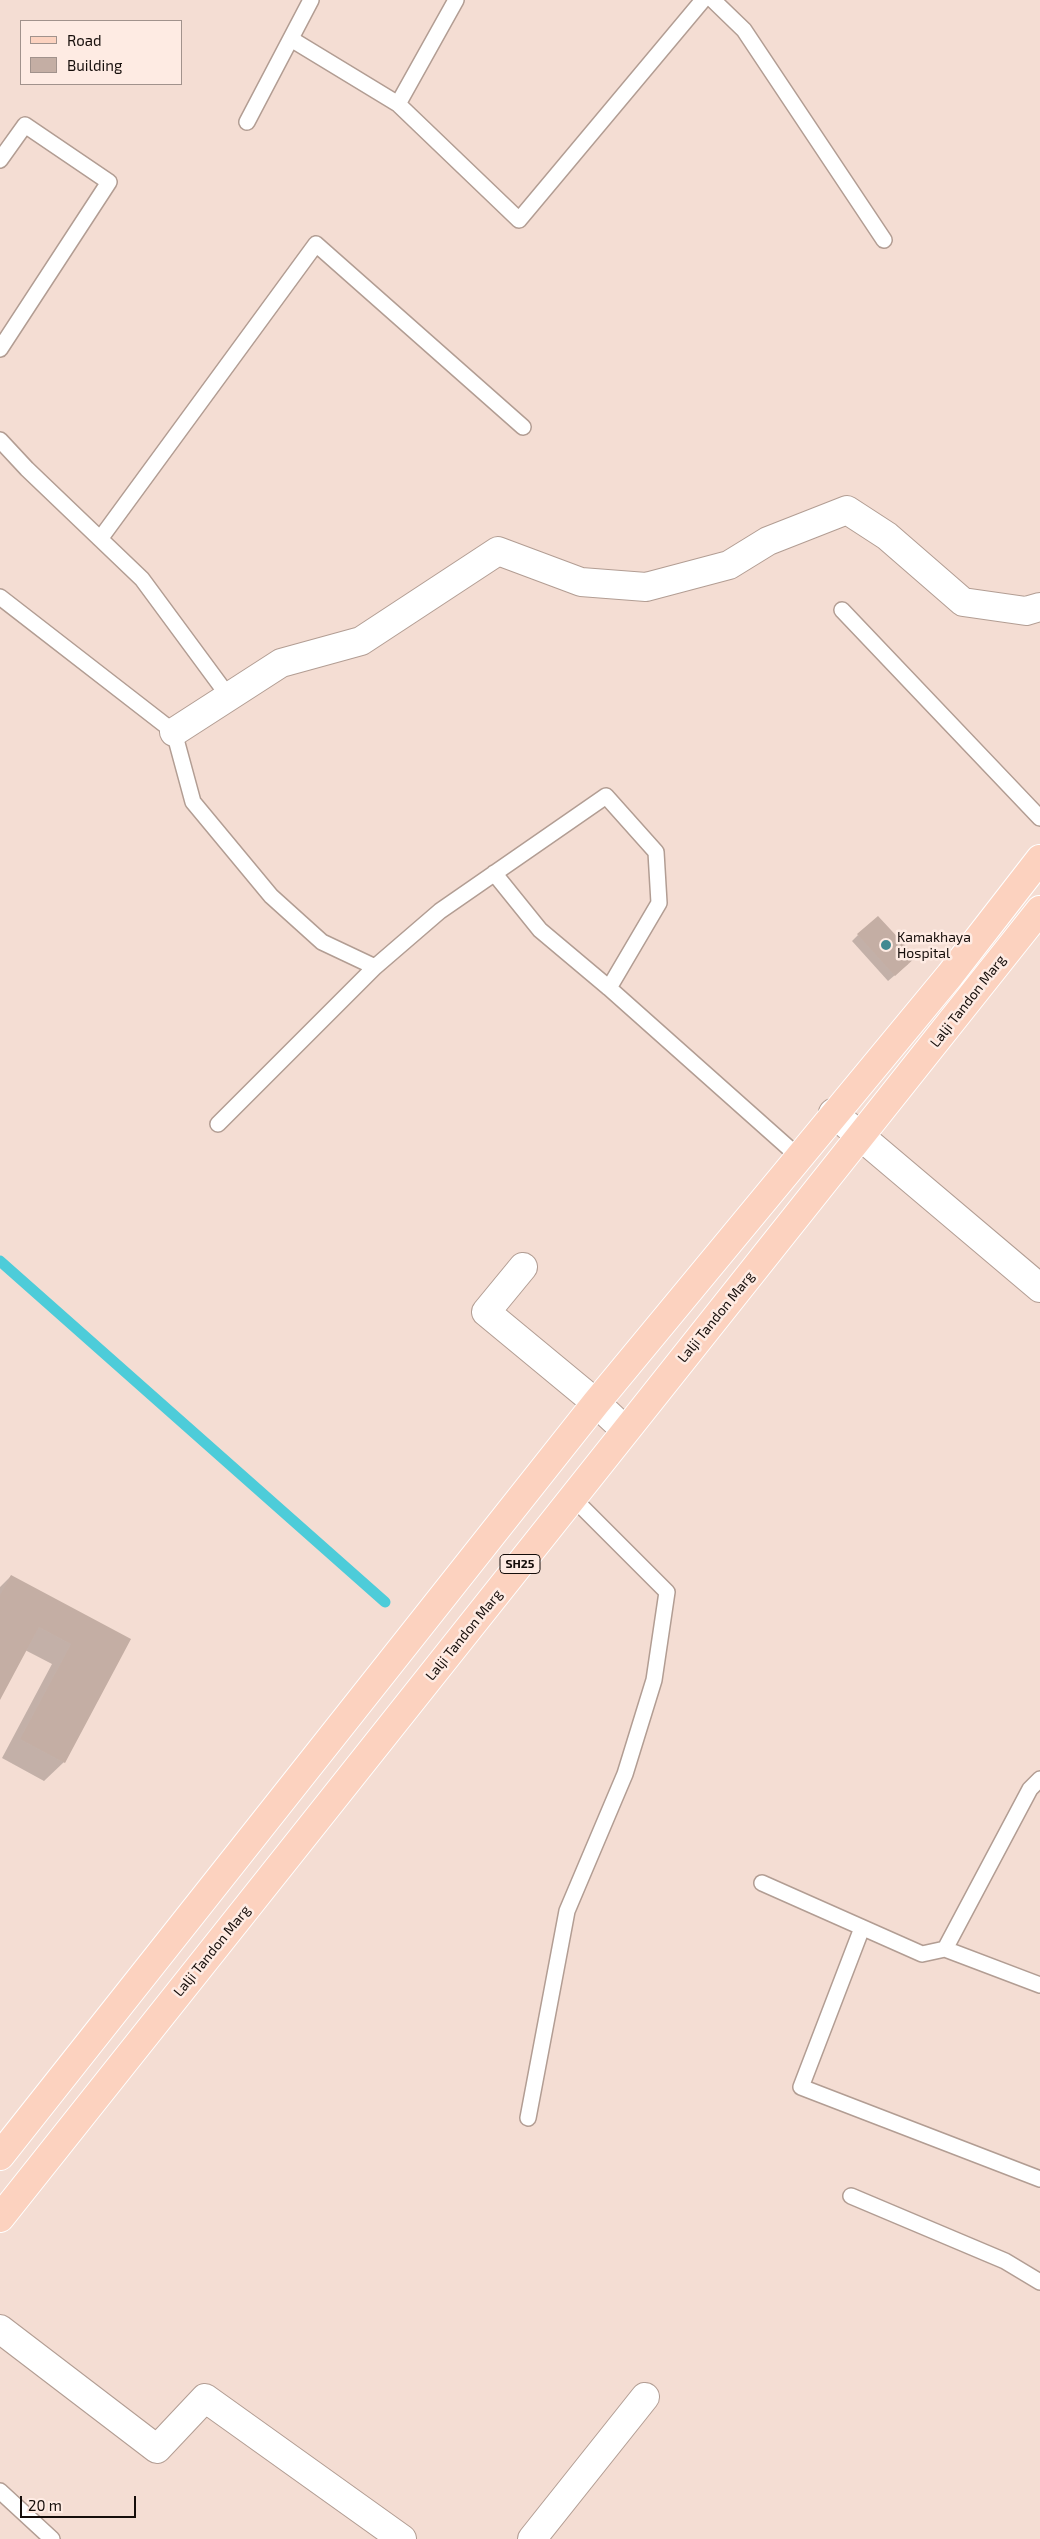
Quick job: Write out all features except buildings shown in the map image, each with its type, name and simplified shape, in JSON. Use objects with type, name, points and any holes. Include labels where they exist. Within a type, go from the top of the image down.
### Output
[{"type":"main road","name":"SH25","points":[[0,2156],[596,1403],[800,1158],[833,1113],[950,974],[1040,860]]},
{"type":"main road","name":"Lalji Tandon Marg","points":[[0,2218],[1040,910]]},
{"type":"main road","points":[[169,1943],[201,1965]]},
{"type":"street","points":[[174,732],[282,663],[361,641],[498,551],[581,582],[646,587],[729,565],[768,541],[847,510],[887,536],[963,602],[1026,611],[1040,607]]},
{"type":"street","points":[[833,1113],[1040,1288]]},
{"type":"street","points":[[523,1267],[486,1312],[596,1403],[625,1430]]},
{"type":"street","points":[[0,2329],[157,2449],[205,2398],[402,2539]]},
{"type":"street","points":[[532,2539],[645,2398]]},
{"type":"lane","points":[[247,122],[311,0]]},
{"type":"lane","points":[[398,104],[456,0]]},
{"type":"lane","points":[[291,38],[398,104],[519,220],[703,0]]},
{"type":"lane","points":[[713,0],[744,30],[884,240]]},
{"type":"lane","points":[[0,160],[25,125],[109,182],[0,349]]},
{"type":"lane","points":[[100,539],[316,244],[523,427]]},
{"type":"lane","points":[[0,440],[27,469],[142,579],[229,697]]},
{"type":"lane","points":[[0,597],[174,732],[193,802],[271,896],[322,942],[375,967]]},
{"type":"lane","points":[[842,610],[1040,818]]},
{"type":"lane","points":[[218,1124],[375,967],[440,911],[606,796],[656,852],[659,903],[609,988]]},
{"type":"lane","points":[[494,873],[540,930],[609,988],[800,1158]]},
{"type":"lane","points":[[528,2118],[567,1912],[625,1774],[654,1680],[667,1592],[572,1498]]},
{"type":"lane","points":[[945,1949],[1030,1789],[1040,1779]]},
{"type":"lane","points":[[762,1883],[922,1954],[945,1949],[1040,1985]]},
{"type":"lane","points":[[862,1928],[801,2087],[1040,2179]]},
{"type":"lane","points":[[851,2196],[1005,2262],[1040,2282]]},
{"type":"lane","points":[[0,2491],[52,2539]]},
{"type":"waterway","points":[[0,1261],[385,1602]]},
{"type":"place","name":"Kamakhaya Hospital","points":[[886,945]]}]
